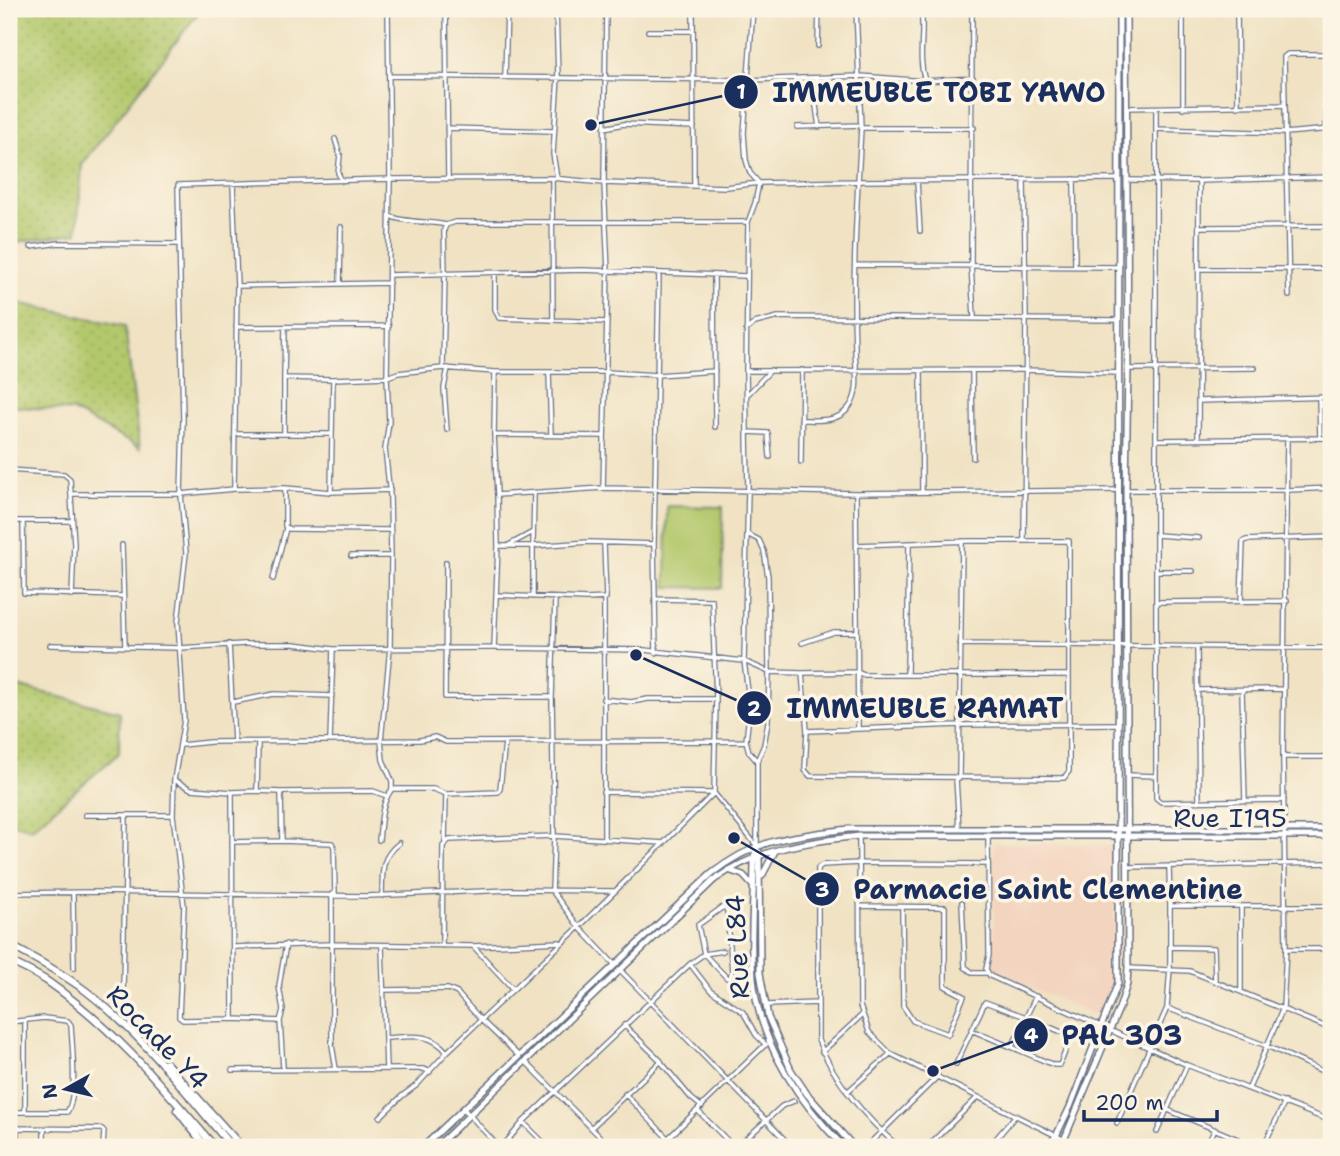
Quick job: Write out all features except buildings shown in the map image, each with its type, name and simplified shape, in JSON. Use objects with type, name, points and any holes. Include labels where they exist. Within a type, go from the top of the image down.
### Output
[{"type":"highway","name":"Rocade Y4","points":[[9,945],[53,968],[86,991],[150,1050],[232,1147]]},
{"type":"highway","name":"Rocade Y4","points":[[9,961],[45,979],[94,1017],[215,1147]]},
{"type":"highway","points":[[150,1050],[186,1083],[242,1147]]},
{"type":"highway","points":[[148,1072],[206,1147]]},
{"type":"main road","points":[[1119,9],[1128,369],[1123,490]]},
{"type":"main road","points":[[1058,1147],[1064,1140],[1124,996],[1129,953],[1119,373],[1126,9]]},
{"type":"main road","points":[[1047,1147],[1056,1136],[1118,984],[1119,724],[1123,646]]},
{"type":"main road","points":[[423,1147],[710,874],[734,856],[789,837],[848,830],[959,829],[1129,833]]},
{"type":"main road","name":"Rue I195","points":[[1129,833],[1331,829]]},
{"type":"main road","points":[[436,1147],[714,880],[754,857],[792,845],[859,836],[988,837],[1119,833]]},
{"type":"main road","name":"Rue I195","points":[[1129,833],[1331,836]]},
{"type":"main road","points":[[757,846],[761,855],[756,886],[760,973],[765,1005],[776,1038],[801,1086],[817,1108],[854,1147]]},
{"type":"main road","name":"Rue L84","points":[[757,846],[754,857],[754,981],[768,1043],[800,1096],[844,1147]]},
{"type":"main road","points":[[756,886],[776,850]]},
{"type":"main road","points":[[728,870],[743,875],[756,886]]},
{"type":"main road","points":[[1119,953],[1129,953]]},
{"type":"street","points":[[379,840],[383,808],[392,789],[392,781],[383,760],[381,741],[390,648],[391,556],[390,490],[385,449],[389,422],[387,377],[390,283],[388,9]]},
{"type":"street","points":[[446,9],[448,179]]},
{"type":"street","points":[[505,76],[507,9]]},
{"type":"street","points":[[553,320],[553,131],[558,77],[556,9]]},
{"type":"street","points":[[603,488],[608,271],[604,183],[606,9]]},
{"type":"street","points":[[693,9],[694,185]]},
{"type":"street","points":[[753,9],[744,133],[746,160],[750,173],[759,183]]},
{"type":"street","points":[[818,46],[819,9]]},
{"type":"street","points":[[801,420],[825,421],[845,412],[852,404],[856,391],[853,317],[861,127],[856,9]]},
{"type":"street","points":[[921,9],[923,23],[920,60],[925,81]]},
{"type":"street","points":[[972,9],[974,128],[971,265],[974,317]]},
{"type":"street","points":[[1183,9],[1183,108]]},
{"type":"street","points":[[1237,9],[1238,107]]},
{"type":"street","points":[[648,32],[692,32]]},
{"type":"street","points":[[1289,296],[1285,55],[1331,54]]},
{"type":"street","points":[[389,76],[749,80],[860,76],[925,81],[973,78]]},
{"type":"street","points":[[816,78],[819,127]]},
{"type":"street","points":[[1156,130],[1285,133],[1329,130],[1326,90],[1331,88]]},
{"type":"street","points":[[1126,107],[1284,105]]},
{"type":"street","points":[[1156,108],[1155,647],[1158,801],[1284,800]]},
{"type":"street","points":[[604,128],[624,124],[694,127]]},
{"type":"street","points":[[797,127],[974,128]]},
{"type":"street","points":[[447,128],[553,131]]},
{"type":"street","points":[[335,139],[340,155],[338,173],[342,181]]},
{"type":"street","points":[[280,1021],[183,1020],[179,1017],[184,906],[173,816],[174,780],[181,745],[184,695],[178,622],[186,553],[181,494],[183,419],[178,185],[555,178],[604,183],[726,187],[759,183],[859,181],[1199,181],[1331,177]]},
{"type":"street","points":[[1074,179],[1075,266]]},
{"type":"street","points":[[1024,180],[1024,540]]},
{"type":"street","points":[[917,181],[920,231]]},
{"type":"street","points":[[1198,439],[1199,181]]},
{"type":"street","points":[[757,761],[746,741],[750,706],[744,662],[748,491],[746,276],[748,222],[759,183]]},
{"type":"street","points":[[233,184],[237,286],[234,489]]},
{"type":"street","points":[[390,216],[446,225],[455,222],[748,222]]},
{"type":"street","points":[[446,225],[444,388],[447,430]]},
{"type":"street","points":[[1199,227],[1331,226]]},
{"type":"street","points":[[340,283],[341,227]]},
{"type":"street","points":[[31,247],[59,243],[179,244]]},
{"type":"street","points":[[855,265],[1119,267]]},
{"type":"street","points":[[1200,269],[1331,269]]},
{"type":"street","points":[[389,275],[608,271],[746,276]]},
{"type":"street","points":[[495,273],[496,316],[502,319],[606,322]]},
{"type":"street","points":[[656,653],[654,544],[659,273]]},
{"type":"street","points":[[714,275],[715,427]]},
{"type":"street","points":[[237,286],[390,283]]},
{"type":"street","points":[[746,330],[755,323],[772,317],[1119,320]]},
{"type":"street","points":[[236,327],[389,326]]},
{"type":"street","points":[[284,434],[285,327]]},
{"type":"street","points":[[284,378],[333,380],[387,377],[398,373],[445,368],[495,372],[657,375],[715,371]]},
{"type":"street","points":[[1128,369],[1255,368]]},
{"type":"street","points":[[746,371],[855,369],[1119,373]]},
{"type":"street","points":[[746,396],[771,370]]},
{"type":"street","points":[[801,462],[802,370]]},
{"type":"street","points":[[921,370],[922,491]]},
{"type":"street","points":[[972,370],[973,458]]},
{"type":"street","points":[[494,648],[498,546],[495,372]]},
{"type":"street","points":[[549,373],[551,434]]},
{"type":"street","points":[[331,492],[333,380]]},
{"type":"street","points":[[1199,401],[1331,397]]},
{"type":"street","points":[[1319,398],[1320,438]]},
{"type":"street","points":[[747,432],[768,433],[770,457]]},
{"type":"street","points":[[235,434],[331,434]]},
{"type":"street","points":[[494,435],[604,436]]},
{"type":"street","points":[[1249,1088],[1283,1008],[1286,949],[1283,757],[1288,539],[1287,438]]},
{"type":"street","points":[[1157,440],[1331,438]]},
{"type":"street","points":[[9,470],[68,475],[72,494],[74,544],[72,596]]},
{"type":"street","points":[[72,494],[181,494],[285,488],[331,492],[390,490]]},
{"type":"street","points":[[274,579],[286,528],[285,488]]},
{"type":"street","points":[[497,495],[603,488],[856,493],[1023,489],[1288,491],[1331,488]]},
{"type":"street","points":[[533,597],[534,493]]},
{"type":"street","points":[[856,493],[858,729]]},
{"type":"street","points":[[9,521],[72,521]]},
{"type":"street","points":[[23,521],[24,593],[122,596]]},
{"type":"street","points":[[286,528],[390,530]]},
{"type":"street","points":[[507,546],[534,532]]},
{"type":"street","points":[[747,534],[759,540],[766,564],[768,722],[764,745],[757,761],[757,846]]},
{"type":"street","points":[[1157,535],[1199,538]]},
{"type":"street","points":[[1241,601],[1243,542],[1329,537],[1330,757],[1283,757]]},
{"type":"street","points":[[802,673],[807,731],[804,770],[810,776],[1065,778],[1069,771],[1071,543],[1065,540],[1024,540],[857,545]]},
{"type":"street","points":[[959,829],[961,541]]},
{"type":"street","points":[[498,546],[589,542],[654,544]]},
{"type":"street","points":[[907,675],[909,543]]},
{"type":"street","points":[[604,544],[607,595],[604,598],[602,742],[604,839]]},
{"type":"street","points":[[122,545],[125,646]]},
{"type":"street","points":[[351,556],[391,556]]},
{"type":"street","points":[[446,562],[445,697],[552,697]]},
{"type":"street","points":[[1157,571],[1193,571]]},
{"type":"street","points":[[497,595],[604,598]]},
{"type":"street","points":[[555,598],[552,891],[579,927],[614,964]]},
{"type":"street","points":[[380,1118],[714,793],[717,740],[712,600],[655,599]]},
{"type":"street","points":[[1157,602],[1287,601]]},
{"type":"street","points":[[802,643],[834,632],[857,632]]},
{"type":"street","points":[[229,644],[234,742]]},
{"type":"street","points":[[50,645],[180,648],[229,644],[294,644],[333,649],[644,650],[744,662],[769,672],[857,672],[864,676],[1069,675]]},
{"type":"street","points":[[960,644],[1329,648]]},
{"type":"street","points":[[1196,648],[1199,802]]},
{"type":"street","points":[[330,741],[333,649]]},
{"type":"street","points":[[1198,690],[1284,690]]},
{"type":"street","points":[[1242,691],[1245,801]]},
{"type":"street","points":[[233,702],[274,694],[332,696]]},
{"type":"street","points":[[603,699],[631,702],[648,699],[716,699]]},
{"type":"street","points":[[807,731],[959,725],[1119,724]]},
{"type":"street","points":[[181,745],[420,740],[435,737],[446,743],[746,741]]},
{"type":"street","points":[[392,789],[433,789],[446,794],[495,793],[500,789],[505,741]]},
{"type":"street","points":[[257,791],[258,742]]},
{"type":"street","points":[[1127,775],[1156,776]]},
{"type":"street","points":[[174,780],[191,789],[232,792],[373,791],[387,796]]},
{"type":"street","points":[[232,792],[233,1019]]},
{"type":"street","points":[[282,792],[282,841]]},
{"type":"street","points":[[603,792],[714,793]]},
{"type":"street","points":[[714,793],[757,846]]},
{"type":"street","points":[[442,946],[446,794]]},
{"type":"street","points":[[85,815],[173,816]]},
{"type":"street","points":[[123,992],[126,815]]},
{"type":"street","points":[[987,973],[989,830]]},
{"type":"street","points":[[445,842],[554,836],[664,843]]},
{"type":"street","points":[[859,836],[862,1015],[869,1032],[891,1054],[1079,1147]]},
{"type":"street","points":[[232,842],[332,843],[334,847],[332,1045],[336,1069]]},
{"type":"street","points":[[382,896],[385,858],[399,843]]},
{"type":"street","points":[[899,1147],[881,1132],[847,1092],[822,1052],[818,1040],[818,868],[822,865],[859,863],[988,864]]},
{"type":"street","points":[[1129,867],[1331,863]]},
{"type":"street","points":[[1117,1123],[1167,1008],[1170,968],[1170,865]]},
{"type":"street","points":[[9,893],[382,896],[616,891]]},
{"type":"street","points":[[73,894],[74,968]]},
{"type":"street","points":[[962,902],[965,967],[976,974],[987,973],[1149,1049],[1331,1121]]},
{"type":"street","points":[[861,906],[942,906],[946,910],[945,986],[964,996],[948,1034],[913,1020],[903,1006],[902,907]]},
{"type":"street","points":[[1170,906],[1331,906]]},
{"type":"street","points":[[1241,906],[1241,990]]},
{"type":"street","points":[[726,907],[732,975],[727,978],[704,954],[698,925],[726,907]]},
{"type":"street","points":[[234,947],[286,944],[473,946],[561,942]]},
{"type":"street","points":[[283,1068],[280,1021],[284,1010],[279,986],[286,944]]},
{"type":"street","points":[[382,946],[386,1069]]},
{"type":"street","points":[[473,946],[513,989]]},
{"type":"street","points":[[1170,947],[1214,948],[1215,980]]},
{"type":"street","points":[[1286,949],[1331,949]]},
{"type":"street","points":[[463,1108],[496,1144],[503,1147],[523,1122],[690,964],[704,954],[723,951]]},
{"type":"street","points":[[659,1147],[768,1043],[756,1035],[743,1012],[710,990],[690,964]]},
{"type":"street","points":[[1128,968],[1190,971],[1331,1029]]},
{"type":"street","points":[[619,970],[792,1147]]},
{"type":"street","points":[[384,990],[448,989],[457,993],[610,1147]]},
{"type":"street","points":[[1012,1047],[1036,996]]},
{"type":"street","points":[[956,1064],[971,1030],[985,1002],[1070,1034],[1072,1039],[1060,1065],[1054,1065],[971,1030]]},
{"type":"street","points":[[765,1005],[817,1003]]},
{"type":"street","points":[[1167,1008],[1267,1046],[1331,1075]]},
{"type":"street","points":[[822,1052],[862,1015]]},
{"type":"street","points":[[9,1022],[44,1018],[68,1021],[71,1025],[73,1058],[70,1109],[67,1112],[9,1112]]},
{"type":"street","points":[[24,1020],[25,1112]]},
{"type":"street","points":[[624,1025],[661,1061],[700,1109],[736,1147],[782,1106],[794,1101]]},
{"type":"street","points":[[385,1038],[427,1037],[435,1040],[447,1052]]},
{"type":"street","points":[[847,1092],[891,1054]]},
{"type":"street","points":[[591,1128],[661,1061]]},
{"type":"street","points":[[1157,1132],[1187,1065]]},
{"type":"street","points":[[232,1070],[424,1069],[429,1072]]},
{"type":"street","points":[[866,1147],[938,1076]]},
{"type":"street","points":[[625,1094],[676,1147]]},
{"type":"street","points":[[927,1147],[979,1097]]},
{"type":"street","points":[[1263,1147],[1285,1101]]},
{"type":"street","points":[[1168,1110],[1257,1147]]},
{"type":"street","points":[[989,1147],[1016,1115]]},
{"type":"street","points":[[523,1122],[548,1147]]},
{"type":"street","points":[[9,1128],[102,1129],[103,1147]]},
{"type":"street","points":[[17,1128],[17,1147]]},
{"type":"street","points":[[44,1129],[44,1147]]},
{"type":"street","points":[[1206,1147],[1214,1130]]},
{"type":"shaded area","points":[[994,843],[1107,845],[1114,848],[1113,982],[1097,1016],[989,970],[994,956]]},
{"type":"green space","points":[[9,9],[201,9],[82,165],[77,233],[9,243]]},
{"type":"green space","points":[[9,301],[125,326],[140,448],[73,411],[9,406]]},
{"type":"green space","points":[[667,506],[723,507],[722,588],[666,587]]},
{"type":"green space","points":[[9,684],[120,712],[119,753],[31,829],[9,822]]},
{"type":"place","name":"IMMEUBLE TOBI YAWO","points":[[591,125]]},
{"type":"place","name":"IMMEUBLE RAMAT","points":[[636,655]]},
{"type":"place","name":"Parmacie Saint Clementine","points":[[734,838]]},
{"type":"place","name":"PAL 303","points":[[933,1071]]}]
